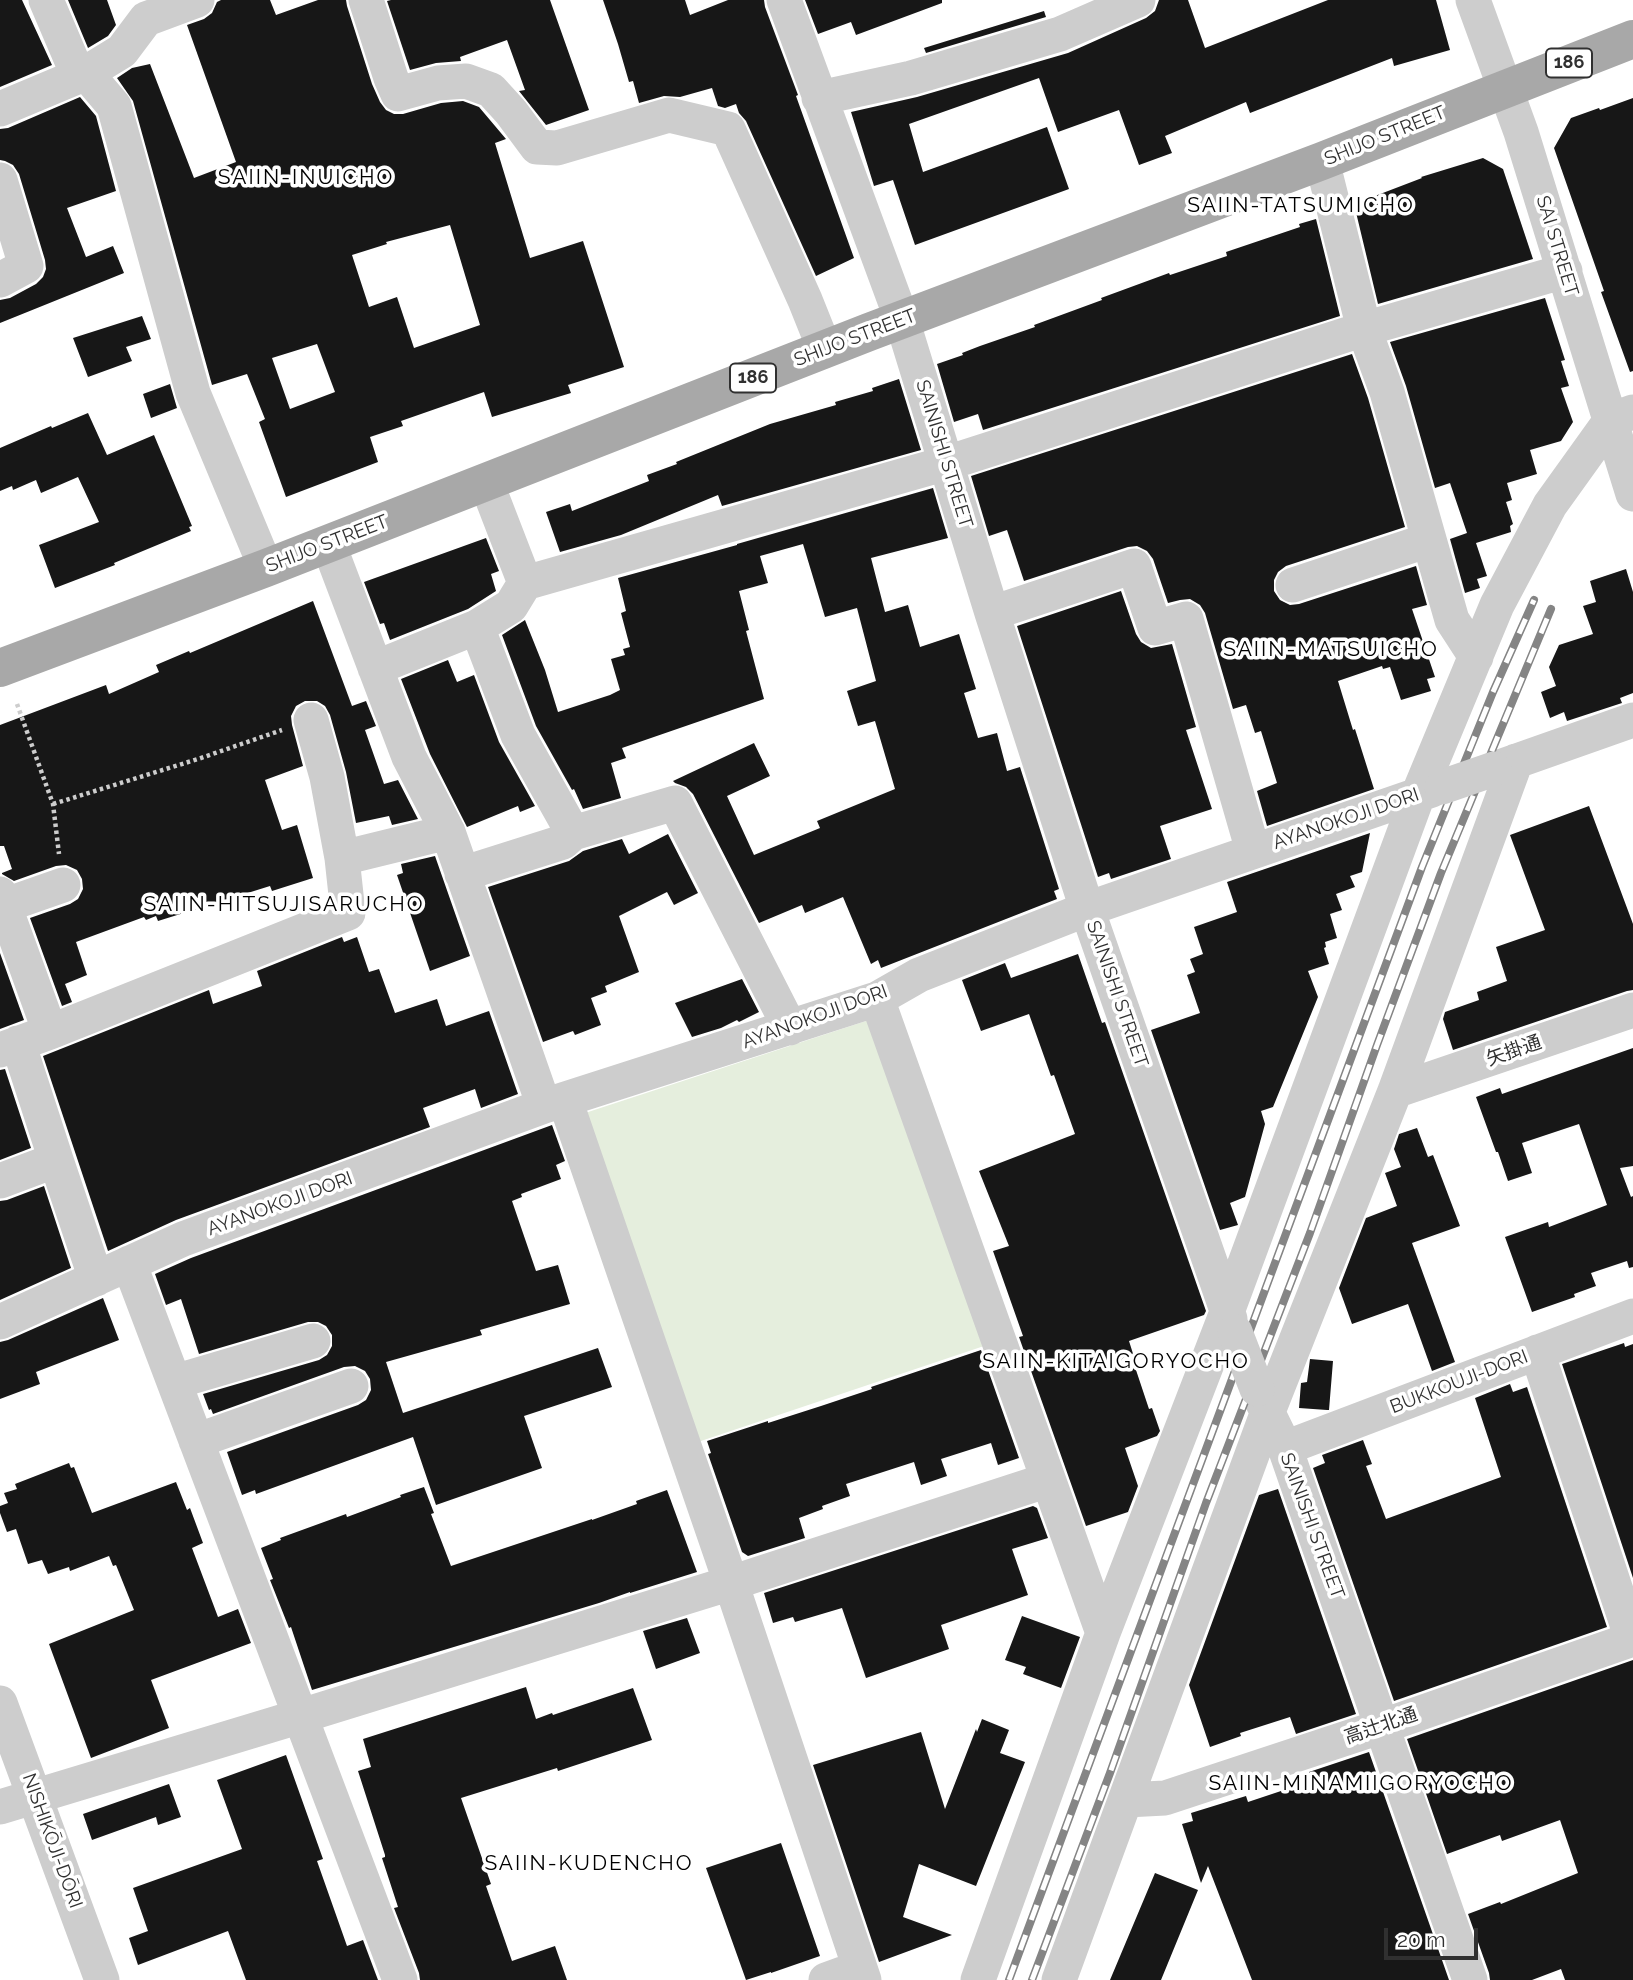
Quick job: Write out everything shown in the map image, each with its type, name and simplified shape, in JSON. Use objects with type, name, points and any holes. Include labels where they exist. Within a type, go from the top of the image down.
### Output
[{"type":"main road","name":"SHIJO STREET","points":[[0,668],[266,568],[1633,39]]},
{"type":"street","points":[[46,0],[75,68],[86,73],[114,106],[193,393],[266,568]]},
{"type":"street","points":[[0,108],[86,73],[122,51],[146,19],[197,0]]},
{"type":"street","points":[[366,0],[398,94],[438,83],[466,81],[491,90],[537,147],[557,148],[669,115],[729,128],[825,350]]},
{"type":"street","name":"SAINISHI STREET","points":[[784,0],[902,320],[1087,909],[1231,1322],[1262,1402],[1285,1448],[1470,1980]]},
{"type":"street","points":[[819,98],[911,78],[1060,34],[1138,0]]},
{"type":"street","name":"SAI STREET","points":[[1473,0],[1506,88],[1565,271],[1622,416],[1633,494]]},
{"type":"street","points":[[1322,161],[1364,329],[1387,391],[1452,620],[1476,657]]},
{"type":"street","points":[[0,180],[26,267],[0,280]]},
{"type":"street","points":[[375,668],[477,627],[512,606],[525,583],[947,463],[1364,329],[1565,271]]},
{"type":"street","points":[[978,1980],[1103,1633],[1231,1322],[1430,791],[1497,604],[1550,505],[1622,416]]},
{"type":"street","points":[[485,482],[525,583]]},
{"type":"street","points":[[1293,585],[1429,540]]},
{"type":"street","points":[[328,543],[409,757],[448,832],[462,874],[555,1103],[731,1583],[862,1974],[826,1980]]},
{"type":"street","points":[[992,613],[1134,566],[1155,628],[1186,619],[1253,851]]},
{"type":"street","points":[[477,627],[518,735],[573,833]]},
{"type":"street","points":[[23,1042],[348,913],[342,858],[327,777],[311,720]]},
{"type":"street","name":"AYANOKOJI DORI","points":[[0,1322],[183,1239],[555,1103],[877,999],[919,975],[1087,909],[1633,720]]},
{"type":"street","points":[[1059,1980],[1126,1800],[1262,1402],[1395,1091],[1505,765]]},
{"type":"street","points":[[462,874],[563,842],[573,833],[675,803],[790,1028]]},
{"type":"street","points":[[342,858],[448,832]]},
{"type":"street","points":[[63,885],[1,903],[23,1042],[55,1160],[96,1279]]},
{"type":"street","points":[[877,999],[1103,1633]]},
{"type":"street","name":"矢掛通","points":[[1395,1091],[1633,1010]]},
{"type":"street","points":[[0,1181],[55,1160]]},
{"type":"street","points":[[129,1263],[400,1980]]},
{"type":"street","name":"BUKKOUJI-DORI","points":[[1285,1448],[1633,1316]]},
{"type":"street","points":[[174,1382],[313,1341]]},
{"type":"street","points":[[1537,1352],[1630,1648]]},
{"type":"street","points":[[196,1441],[351,1386]]},
{"type":"street","points":[[0,1807],[731,1583],[1048,1480]]},
{"type":"street","name":"高辻北通","points":[[1126,1800],[1166,1798],[1630,1648]]},
{"type":"street","name":"NISHIKŌJI-DŌRI","points":[[0,1703],[102,1980]]},
{"type":"path","points":[[17,704],[53,804],[63,885]]},
{"type":"path","points":[[53,804],[198,759],[311,720]]},
{"type":"green space","points":[[869,1020],[987,1345],[698,1442],[579,1115]]},
{"type":"building","points":[[0,0],[22,0],[52,65],[0,87]]},
{"type":"building","points":[[68,0],[107,0],[116,25],[108,36],[88,48]]},
{"type":"building","points":[[270,0],[276,15],[318,0],[346,0],[372,84],[386,110],[403,114],[441,103],[463,101],[479,107],[506,139],[495,143],[530,258],[583,241],[624,367],[568,385],[571,393],[492,417],[484,392],[401,421],[403,426],[370,437],[378,462],[286,497],[259,422],[265,419],[247,374],[212,385],[133,101],[117,78],[132,68],[150,64],[194,178],[236,162],[187,25],[212,13],[217,2]],"holes":[[[450,225],[480,325],[414,348],[397,297],[369,307],[352,255],[387,244],[386,242]],[[317,344],[335,392],[290,409],[272,358]]]},
{"type":"building","points":[[550,0],[589,110],[546,125],[519,91],[525,90],[507,40],[460,57],[461,61],[436,63],[410,70],[387,1]]},
{"type":"building","points":[[603,0],[685,0],[690,15],[728,0],[764,0],[854,258],[816,276],[736,104],[725,108],[718,106],[712,88],[680,97],[664,96],[639,103],[633,81],[629,82]]},
{"type":"building","points":[[805,0],[942,0],[942,3],[856,35],[851,22],[818,34]]},
{"type":"building","points":[[1159,0],[1188,0],[1205,48],[1328,0],[1436,0],[1450,50],[1394,66],[1392,58],[1250,113],[1246,102],[1165,136],[1172,153],[1139,165],[1119,110],[1058,132],[1039,78],[909,124],[923,172],[1047,127],[1069,189],[915,245],[893,180],[874,186],[851,112],[917,97],[1068,53],[1146,18],[1155,11]]},
{"type":"building","points":[[1044,11],[1046,17],[926,53],[924,48]]},
{"type":"building","points":[[80,97],[96,116],[116,191],[67,208],[86,257],[113,246],[124,273],[0,323],[0,300],[10,298],[36,284],[46,269],[19,174],[13,165],[0,160],[0,129]]},
{"type":"building","points":[[1633,98],[1633,371],[1630,372],[1554,148],[1571,118]]},
{"type":"building","points":[[1483,158],[1503,169],[1533,259],[1378,304],[1354,204],[1421,177]]},
{"type":"building","points":[[1316,219],[1340,316],[983,430],[978,414],[954,422],[937,364],[1035,327],[1034,325],[1102,300],[1101,298],[1169,273],[1170,275],[1227,256],[1226,252]]},
{"type":"building","points":[[1545,298],[1565,360],[1561,361],[1569,386],[1561,388],[1573,422],[1561,441],[1530,450],[1537,474],[1507,483],[1512,500],[1506,502],[1513,524],[1510,526],[1511,532],[1476,543],[1487,576],[1477,579],[1480,588],[1465,593],[1450,539],[1467,533],[1450,483],[1435,488],[1406,386],[1390,342]]},
{"type":"building","points":[[142,316],[151,339],[126,347],[132,361],[88,377],[73,338]]},
{"type":"building","points":[[1352,354],[1368,398],[1405,527],[1286,566],[1278,572],[1274,580],[1274,591],[1280,600],[1290,605],[1299,604],[1416,566],[1427,605],[1412,609],[1435,677],[1427,679],[1431,691],[1401,700],[1390,667],[1383,669],[1382,666],[1338,681],[1374,789],[1267,826],[1257,791],[1277,783],[1261,731],[1255,733],[1246,705],[1233,709],[1205,613],[1200,605],[1190,599],[1168,603],[1153,559],[1147,551],[1137,546],[1024,581],[1007,530],[989,536],[971,476]]},
{"type":"building","points":[[899,379],[921,450],[722,506],[718,495],[621,535],[560,552],[546,512],[570,504],[572,511],[649,481],[647,475],[770,424],[836,405],[835,402],[873,391],[872,388]]},
{"type":"building","points":[[170,384],[177,408],[151,418],[143,394]]},
{"type":"building","points":[[88,413],[107,455],[154,435],[192,526],[189,527],[191,531],[55,588],[39,545],[99,522],[78,477],[41,493],[36,480],[13,490],[12,486],[0,491],[0,448]]},
{"type":"building","points":[[933,488],[948,538],[871,558],[885,612],[908,605],[920,647],[959,634],[976,689],[964,693],[978,738],[997,733],[1007,771],[1020,767],[1059,889],[1054,891],[1057,899],[881,968],[878,960],[871,964],[843,897],[805,913],[802,905],[759,923],[693,794],[673,781],[754,743],[770,776],[727,796],[754,855],[820,828],[817,821],[895,789],[875,721],[858,726],[847,691],[876,681],[857,608],[825,617],[803,544],[760,556],[768,583],[739,591],[749,630],[746,631],[764,699],[622,748],[626,758],[611,763],[621,798],[583,809],[536,726],[502,635],[525,620],[558,712],[610,695],[620,690],[611,659],[625,655],[623,649],[630,647],[621,613],[626,611],[618,578]]},
{"type":"building","points":[[486,538],[499,571],[491,574],[496,591],[468,609],[390,640],[384,623],[380,624],[364,582]]},
{"type":"building","points":[[1626,569],[1633,592],[1633,693],[1620,698],[1622,703],[1567,721],[1564,712],[1550,718],[1541,692],[1556,686],[1549,667],[1559,645],[1593,634],[1583,606],[1596,602],[1590,581]]},
{"type":"building","points":[[1121,591],[1141,642],[1151,648],[1172,644],[1196,727],[1186,730],[1212,809],[1160,826],[1171,859],[1111,879],[1109,873],[1098,877],[1017,626]]},
{"type":"building","points":[[313,601],[352,706],[366,701],[376,726],[365,730],[384,784],[398,780],[418,819],[392,825],[389,816],[356,823],[346,772],[330,715],[325,706],[317,701],[305,701],[296,706],[291,716],[303,766],[265,780],[282,830],[297,825],[313,878],[272,891],[270,886],[158,921],[156,916],[146,920],[144,917],[76,942],[87,975],[65,984],[72,1002],[62,1006],[30,918],[78,899],[83,889],[82,879],[77,870],[66,865],[14,881],[2,874],[12,869],[4,846],[0,846],[0,725],[106,685],[109,694],[159,672],[156,665]]},
{"type":"building","points":[[448,660],[457,682],[474,675],[499,742],[535,806],[520,812],[518,806],[467,827],[430,754],[401,679]]},
{"type":"building","points":[[1589,806],[1633,924],[1633,990],[1453,1050],[1443,1019],[1445,1012],[1479,1000],[1477,992],[1507,981],[1496,947],[1545,930],[1510,835]]},
{"type":"building","points":[[1370,833],[1362,872],[1350,876],[1355,887],[1336,894],[1342,910],[1330,914],[1337,938],[1325,942],[1329,964],[1308,971],[1318,997],[1273,1107],[1261,1111],[1265,1124],[1245,1197],[1230,1203],[1238,1225],[1220,1230],[1151,1030],[1200,1013],[1187,975],[1195,972],[1190,959],[1203,954],[1194,927],[1237,912],[1227,882]]},
{"type":"building","points":[[668,834],[698,893],[674,905],[667,892],[619,916],[639,972],[605,986],[607,992],[591,998],[601,1025],[575,1035],[573,1031],[543,1042],[488,887],[569,861],[583,851],[622,839],[629,854]]},
{"type":"building","points":[[435,856],[470,956],[430,971],[397,875],[403,873],[401,864]]},
{"type":"building","points":[[342,937],[344,942],[357,937],[369,972],[379,969],[395,1013],[437,999],[446,1026],[489,1011],[518,1094],[481,1108],[475,1089],[423,1108],[430,1127],[176,1220],[108,1251],[43,1056],[209,990],[213,1004],[262,986],[257,971]]},
{"type":"building","points":[[0,953],[24,1020],[0,1029]]},
{"type":"building","points":[[1078,954],[1102,1023],[1105,1022],[1206,1311],[1204,1315],[1129,1341],[1149,1409],[1152,1408],[1160,1431],[1157,1436],[1125,1448],[1138,1486],[1128,1512],[1086,1526],[1019,1337],[1023,1336],[993,1251],[1009,1246],[979,1171],[1075,1134],[1029,1014],[981,1031],[962,980],[1005,963],[1011,978]]},
{"type":"building","points":[[742,979],[759,1012],[739,1022],[737,1020],[692,1037],[675,1003]]},
{"type":"building","points":[[1633,1048],[1633,1166],[1620,1168],[1631,1197],[1633,1196],[1633,1267],[1629,1268],[1627,1261],[1591,1273],[1596,1286],[1574,1294],[1575,1297],[1532,1312],[1505,1237],[1548,1222],[1549,1227],[1607,1205],[1579,1124],[1522,1143],[1532,1173],[1508,1181],[1476,1097],[1500,1088],[1502,1094]]},
{"type":"building","points":[[5,1069],[31,1148],[0,1160],[0,1070]]},
{"type":"building","points":[[552,1125],[565,1161],[556,1165],[561,1179],[521,1194],[522,1197],[512,1201],[536,1271],[558,1265],[570,1304],[480,1330],[482,1335],[386,1362],[403,1413],[598,1348],[612,1387],[524,1416],[542,1468],[436,1505],[413,1437],[256,1494],[255,1490],[242,1495],[227,1452],[358,1405],[366,1400],[371,1390],[370,1379],[365,1371],[355,1366],[344,1367],[213,1414],[203,1394],[319,1360],[327,1355],[332,1346],[332,1335],[326,1326],[318,1322],[308,1322],[199,1354],[181,1299],[166,1305],[155,1274],[191,1258]]},
{"type":"building","points":[[1417,1128],[1428,1157],[1433,1155],[1460,1226],[1412,1243],[1455,1362],[1432,1371],[1408,1304],[1352,1324],[1339,1288],[1366,1218],[1397,1206],[1385,1173],[1401,1167],[1394,1149],[1399,1134]]},
{"type":"building","points":[[44,1186],[71,1268],[0,1300],[0,1201]]},
{"type":"building","points":[[103,1298],[119,1340],[36,1372],[40,1384],[0,1399],[0,1342]]},
{"type":"building","points":[[1624,1343],[1625,1347],[1633,1344],[1633,1578],[1562,1364]]},
{"type":"building","points":[[981,1350],[1019,1458],[998,1465],[991,1443],[941,1459],[947,1476],[921,1485],[914,1462],[846,1484],[850,1496],[799,1518],[805,1538],[748,1556],[742,1552],[708,1454],[711,1453],[707,1441],[821,1406]]},
{"type":"building","points":[[1310,1359],[1333,1361],[1329,1410],[1299,1408],[1301,1383],[1307,1382]]},
{"type":"building","points":[[1510,1384],[1513,1392],[1527,1387],[1607,1627],[1394,1701],[1313,1468],[1325,1463],[1322,1455],[1363,1440],[1372,1464],[1366,1466],[1386,1519],[1501,1477],[1475,1398]]},
{"type":"building","points":[[69,1463],[71,1468],[74,1467],[92,1513],[176,1482],[187,1510],[190,1508],[203,1543],[192,1548],[218,1617],[238,1609],[251,1643],[151,1680],[169,1728],[91,1758],[49,1644],[134,1610],[116,1565],[113,1566],[109,1556],[70,1571],[69,1567],[48,1574],[42,1560],[28,1564],[16,1529],[7,1532],[0,1513],[0,1506],[8,1503],[4,1493],[17,1489],[15,1484]]},
{"type":"building","points":[[424,1487],[434,1513],[431,1514],[451,1566],[592,1520],[667,1490],[697,1572],[312,1690],[291,1627],[289,1628],[270,1580],[273,1579],[261,1548],[281,1540],[280,1538],[346,1514],[347,1517]]},
{"type":"building","points":[[1278,1489],[1356,1714],[1296,1734],[1290,1717],[1240,1733],[1241,1736],[1210,1747],[1189,1685],[1259,1495]]},
{"type":"building","points":[[1033,1506],[1037,1508],[1048,1538],[1012,1549],[1028,1595],[941,1625],[949,1649],[866,1678],[842,1608],[795,1622],[793,1617],[773,1623],[764,1593]]},
{"type":"building","points":[[1022,1616],[1080,1637],[1061,1688],[1023,1674],[1026,1667],[1005,1660]]},
{"type":"building","points":[[687,1618],[700,1653],[656,1669],[643,1631]]},
{"type":"building","points":[[1633,1660],[1633,1980],[1565,1980],[1561,1969],[1532,1980],[1490,1980],[1468,1914],[1500,1902],[1501,1904],[1578,1873],[1560,1820],[1502,1841],[1500,1835],[1447,1854],[1407,1739]]},
{"type":"building","points":[[526,1687],[536,1719],[633,1688],[652,1740],[558,1771],[557,1768],[461,1798],[491,1884],[486,1886],[512,1961],[555,1946],[567,1980],[420,1980],[394,1908],[398,1907],[382,1858],[385,1855],[358,1771],[371,1767],[363,1739]]},
{"type":"building","points":[[982,1719],[1009,1730],[1000,1753],[1025,1762],[976,1886],[919,1864],[903,1917],[952,1935],[879,1962],[813,1765],[921,1732],[945,1809]]},
{"type":"building","points":[[1369,1752],[1449,1980],[1252,1980],[1208,1866],[1201,1883],[1182,1824],[1193,1821],[1191,1813],[1246,1796],[1248,1802],[1308,1782],[1307,1778],[1311,1776],[1309,1772]]},
{"type":"building","points":[[286,1755],[323,1859],[317,1861],[347,1946],[363,1940],[378,1980],[246,1980],[228,1931],[138,1965],[129,1938],[148,1931],[133,1888],[242,1849],[217,1780]]},
{"type":"building","points":[[169,1784],[181,1817],[158,1825],[156,1817],[92,1840],[83,1814]]},
{"type":"building","points":[[781,1843],[820,1956],[746,1980],[706,1868]]},
{"type":"building","points":[[1155,1873],[1198,1890],[1161,1980],[1110,1980]]},
{"type":"railway","points":[[1009,1980],[1422,867],[1493,692],[1534,600]]},
{"type":"railway","points":[[1032,1980],[1441,873],[1551,609]]},
{"type":"district","name":"SAIIN-INUICHO","points":[[306,178]]},
{"type":"district","name":"SAIIN-TATSUMICHO","points":[[1301,206]]},
{"type":"district","name":"SAIIN-MATSUICHO","points":[[1331,650]]},
{"type":"district","name":"SAIIN-HITSUJISARUCHO","points":[[284,905]]},
{"type":"district","name":"SAIIN-KITAIGORYOCHO","points":[[1116,1362]]},
{"type":"district","name":"SAIIN-MINAMIIGORYOCHO","points":[[1361,1784]]},
{"type":"district","name":"SAIIN-KUDENCHO","points":[[589,1864]]}]
